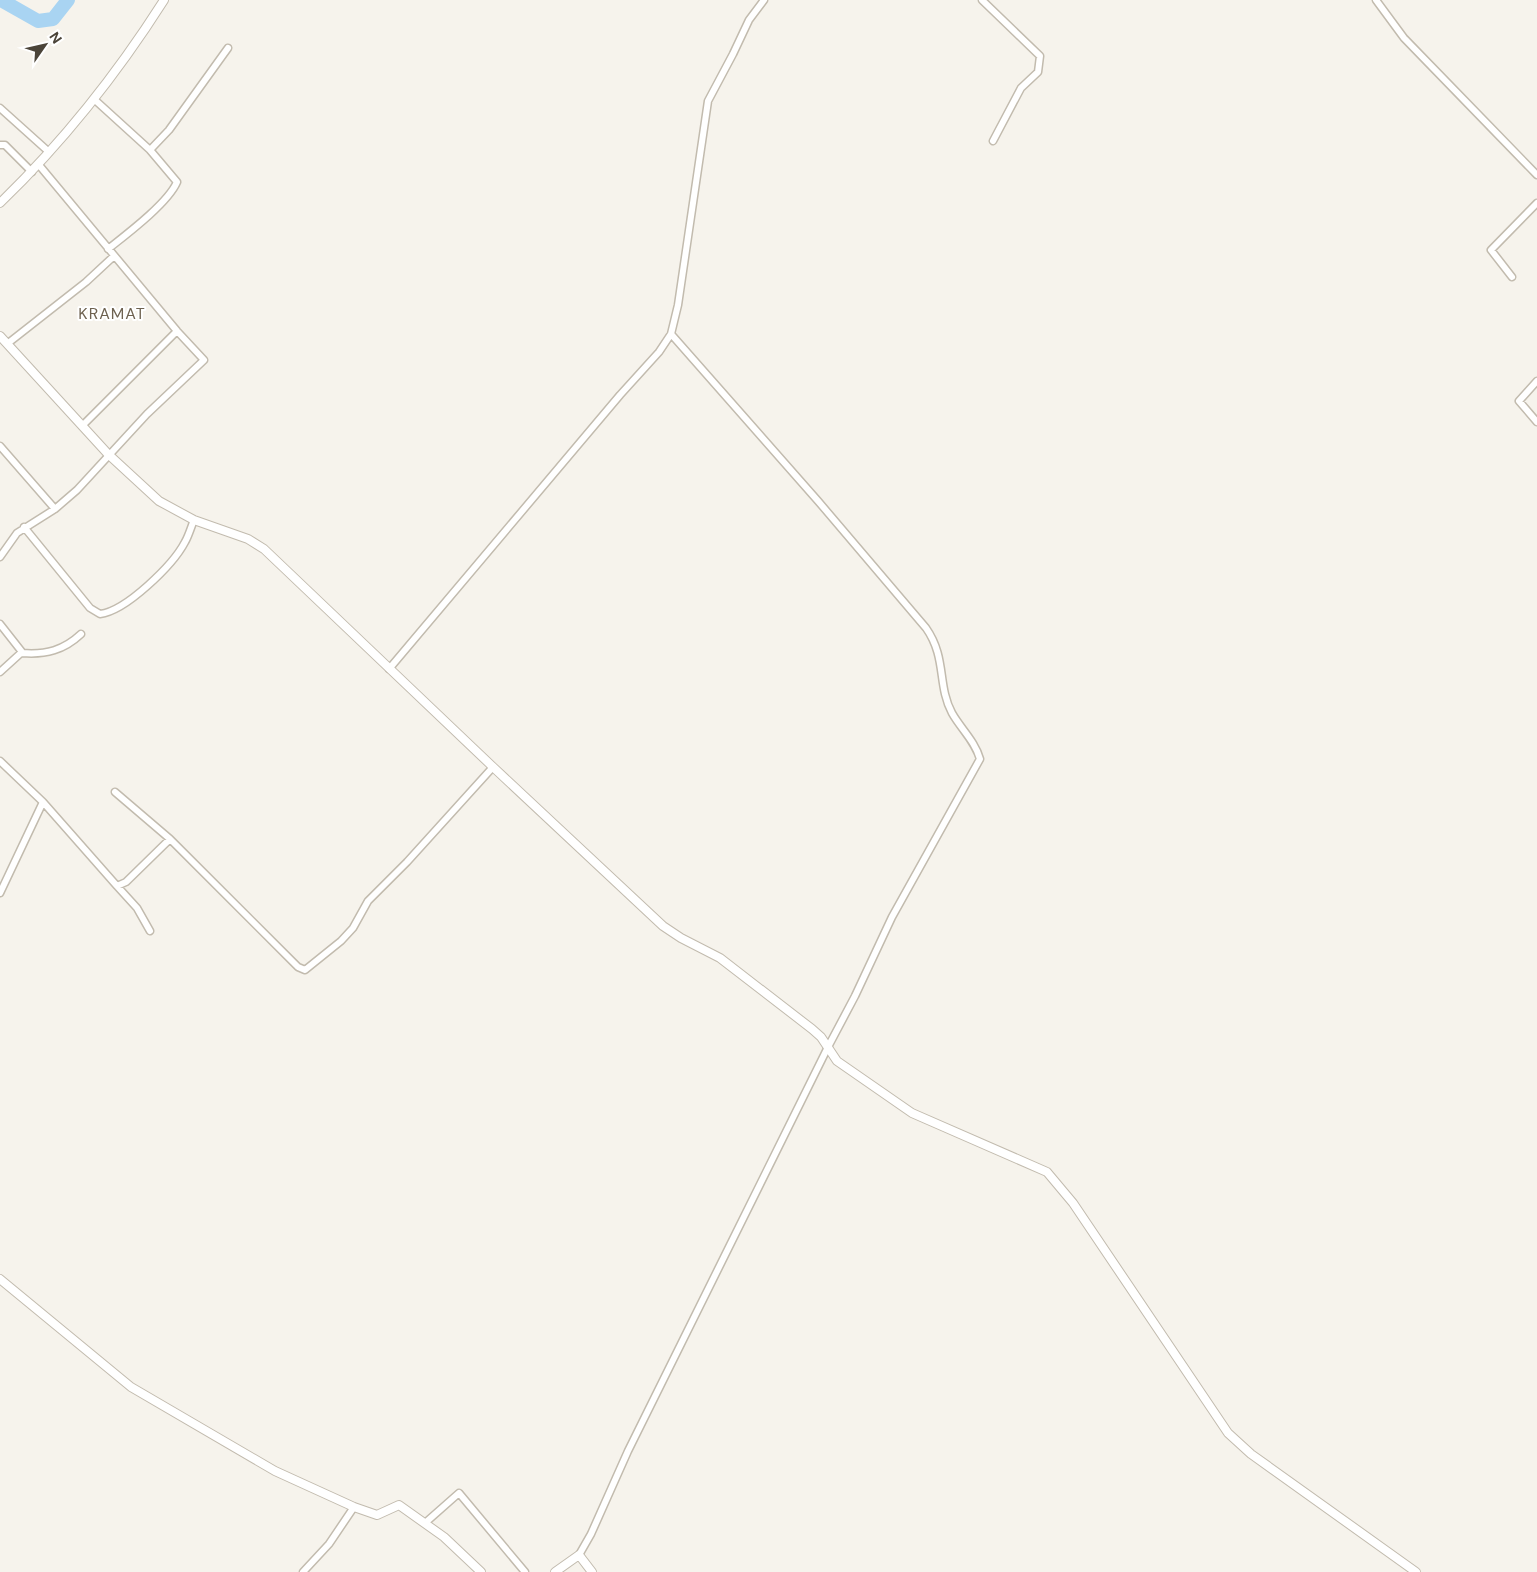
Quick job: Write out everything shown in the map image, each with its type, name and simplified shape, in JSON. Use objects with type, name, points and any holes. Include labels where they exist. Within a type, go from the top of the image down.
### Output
[{"type":"street","points":[[0,203],[39,165],[95,100],[136,44],[164,0]]},
{"type":"street","points":[[389,669],[620,395],[659,352],[672,334],[678,305],[708,101],[734,54],[748,20],[764,0]]},
{"type":"street","points":[[982,0],[1040,56],[1038,72],[1021,88],[993,141]]},
{"type":"street","points":[[1376,0],[1404,38],[1537,175]]},
{"type":"street","points":[[150,150],[169,130],[228,48]]},
{"type":"street","points":[[95,100],[150,150],[177,182],[144,219],[108,249]]},
{"type":"street","points":[[0,108],[50,152]]},
{"type":"street","points":[[0,145],[5,144],[32,172]]},
{"type":"street","points":[[0,557],[24,527],[55,509],[77,490],[108,454],[170,391],[204,361],[39,165]]},
{"type":"street","points":[[1512,277],[1491,250],[1537,203]]},
{"type":"street","points":[[7,344],[86,282],[114,256]]},
{"type":"street","points":[[82,426],[177,331]]},
{"type":"street","points":[[555,1572],[579,1555],[591,1534],[628,1451],[855,996],[892,917],[980,760],[978,750],[948,703],[941,660],[926,628],[672,334]]},
{"type":"street","points":[[0,336],[108,454],[159,502],[194,520],[248,539],[264,549],[493,768],[663,926],[681,938],[720,958],[812,1029],[828,1047],[836,1061],[912,1113],[1048,1172],[1073,1203],[1228,1433],[1251,1454],[1416,1572]]},
{"type":"street","points":[[1537,381],[1519,401],[1537,422]]},
{"type":"street","points":[[0,446],[55,509]]},
{"type":"street","points":[[24,527],[90,608],[100,614],[120,606],[146,587],[185,542],[194,520]]},
{"type":"street","points":[[0,624],[22,653]]},
{"type":"street","points":[[0,672],[22,653],[42,653],[56,650],[65,647],[81,634]]},
{"type":"street","points":[[0,761],[43,802],[137,908],[150,931]]},
{"type":"street","points":[[115,792],[170,839],[298,967],[305,970],[342,941],[353,928],[368,901],[407,862],[493,768]]},
{"type":"street","points":[[0,893],[43,802]]},
{"type":"street","points":[[116,886],[126,882],[170,839]]},
{"type":"street","points":[[0,1279],[131,1387],[275,1471],[354,1507],[377,1515],[399,1505],[444,1536],[481,1572]]},
{"type":"street","points":[[426,1523],[459,1493],[525,1572]]},
{"type":"street","points":[[303,1572],[329,1544],[354,1507]]},
{"type":"street","points":[[579,1555],[592,1572]]},
{"type":"waterway","points":[[1,0],[38,21],[53,19],[68,0]]},
{"type":"district","name":"KRAMAT","points":[[112,313]]}]
